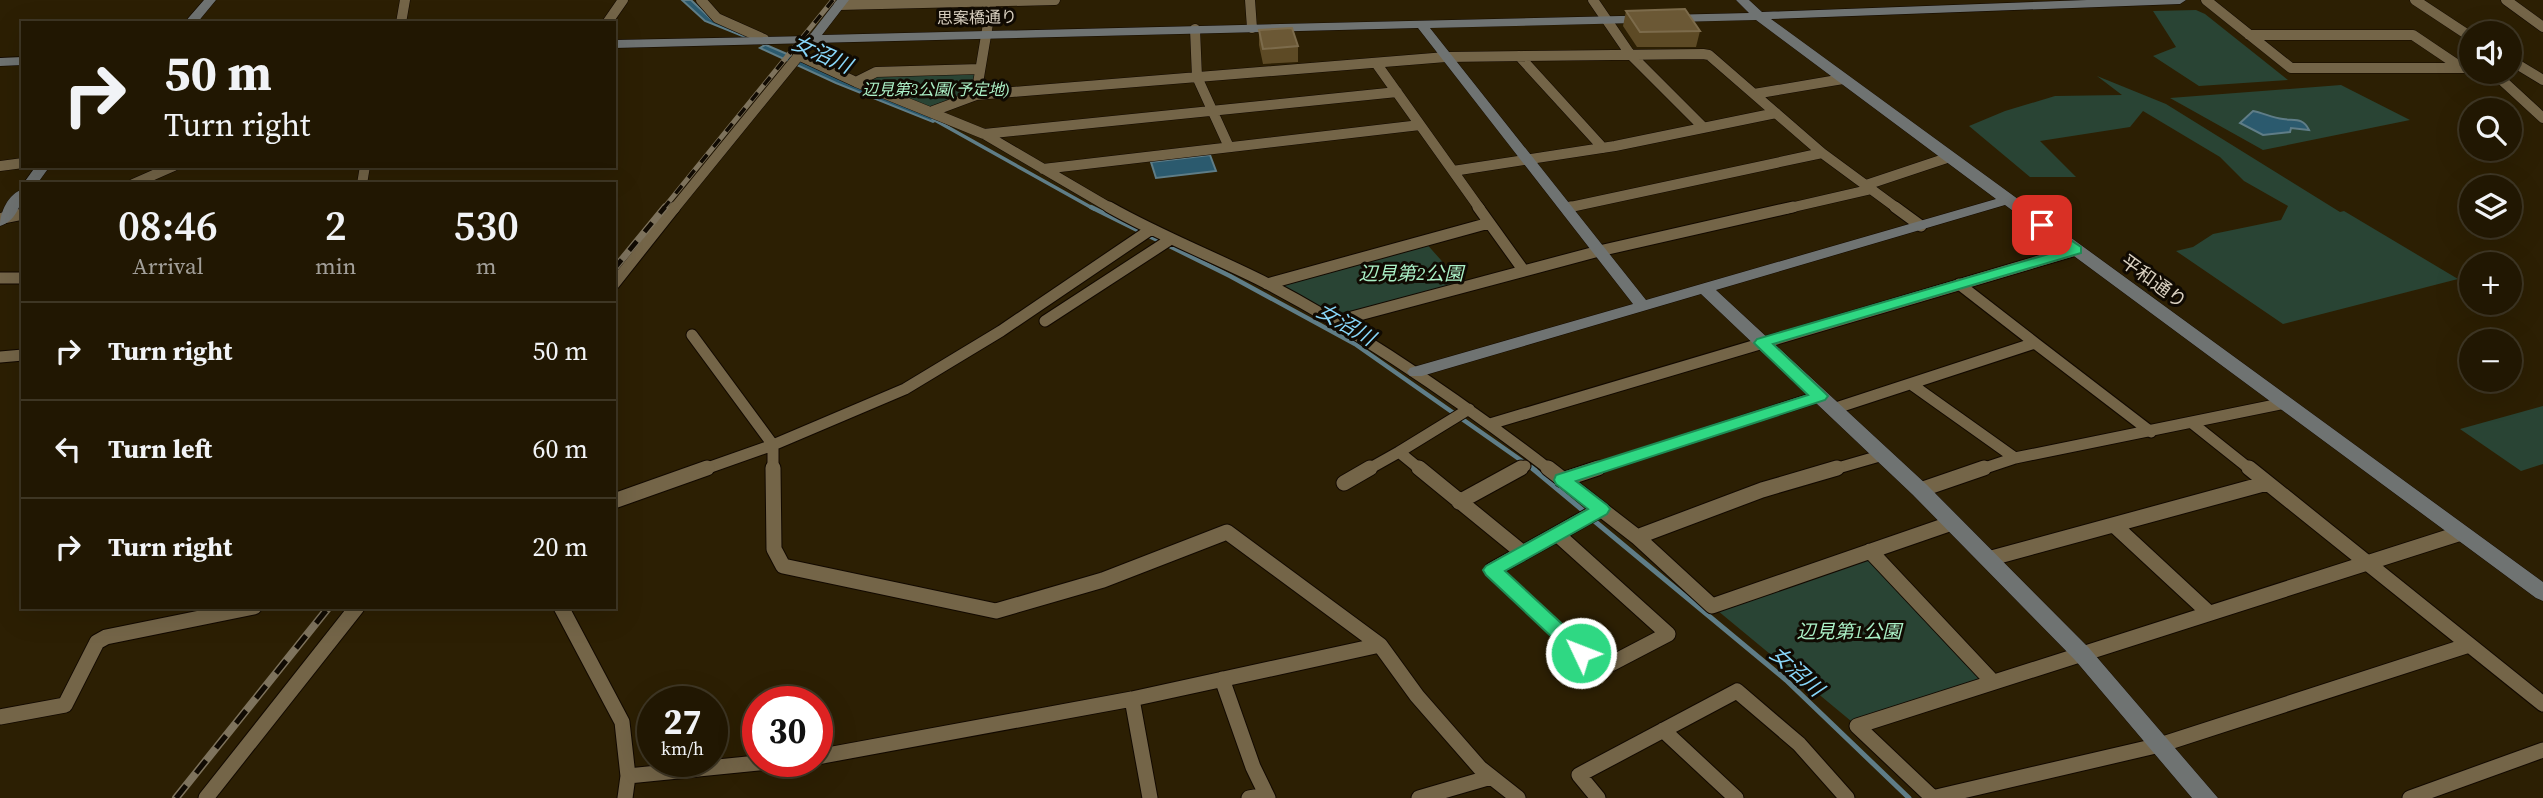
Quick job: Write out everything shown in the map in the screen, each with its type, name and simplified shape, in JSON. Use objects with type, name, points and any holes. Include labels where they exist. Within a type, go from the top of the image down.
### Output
[{"type":"street","points":[[192,21],[210,0]]},
{"type":"street","points":[[401,21],[405,0]]},
{"type":"street","points":[[608,21],[623,0]]},
{"type":"street","points":[[701,0],[717,18],[760,40]]},
{"type":"street","points":[[616,281],[841,2],[1055,0]]},
{"type":"street","points":[[1250,0],[1252,28]]},
{"type":"street","points":[[1593,0],[1630,54],[1704,128]]},
{"type":"street","name":"平和通り","points":[[1742,0],[1759,16],[1843,79],[2543,593]]},
{"type":"street","points":[[1980,0],[1991,9]]},
{"type":"street","name":"思案橋通り","points":[[616,44],[1759,16],[2180,0]]},
{"type":"street","points":[[2206,0],[2286,66],[2299,69],[2459,69]]},
{"type":"street","points":[[2415,0],[2459,29]]},
{"type":"street","points":[[2506,0],[2543,27]]},
{"type":"street","points":[[976,95],[991,1]]},
{"type":"street","points":[[1421,24],[1642,305]]},
{"type":"street","points":[[1195,29],[1197,77],[1229,147]]},
{"type":"street","points":[[2249,35],[2413,35],[2459,64]]},
{"type":"street","points":[[933,111],[976,95],[1446,57],[1709,55],[1822,153],[1921,226]]},
{"type":"street","points":[[1520,56],[1603,148]]},
{"type":"street","points":[[794,58],[933,111],[984,134],[1150,230],[1266,284],[1333,322],[1416,372],[1490,424],[1637,537],[1712,606],[1952,523]]},
{"type":"street","points":[[0,62],[21,61]]},
{"type":"street","points":[[1376,63],[1524,271]]},
{"type":"street","points":[[2522,67],[2543,80]]},
{"type":"street","points":[[856,82],[876,72],[980,69]]},
{"type":"street","points":[[1754,94],[1843,79]]},
{"type":"street","points":[[2509,84],[2543,118]]},
{"type":"street","points":[[984,134],[1397,92]]},
{"type":"street","points":[[1453,172],[1603,148],[1776,113]]},
{"type":"street","points":[[1043,169],[1420,125]]},
{"type":"street","points":[[1566,208],[1822,153]]},
{"type":"street","points":[[1333,322],[1599,251],[1869,187],[1950,157]]},
{"type":"street","points":[[0,166],[21,163]]},
{"type":"street","points":[[138,182],[169,168]]},
{"type":"street","points":[[2,220],[21,195]]},
{"type":"street","points":[[1416,372],[2008,200]]},
{"type":"street","points":[[2,220],[21,215]]},
{"type":"street","points":[[1266,284],[1489,223]]},
{"type":"street","points":[[616,500],[773,445],[905,389],[1001,331],[1150,230]]},
{"type":"street","points":[[1045,321],[1171,239]]},
{"type":"street","points":[[1490,424],[2076,250]]},
{"type":"street","points":[[0,278],[21,278]]},
{"type":"street","points":[[1079,278],[1097,287]]},
{"type":"street","points":[[1959,284],[2151,432]]},
{"type":"street","points":[[1704,288],[1920,490],[2082,654],[2206,798]]},
{"type":"street","points":[[692,335],[773,445],[774,549],[782,566],[996,611],[1103,580],[1227,532],[1380,645],[1417,696],[1480,768],[1518,798]]},
{"type":"street","points":[[1562,480],[1827,403],[1911,384],[2035,343]]},
{"type":"street","points":[[0,357],[21,355]]},
{"type":"street","points":[[1911,384],[2015,458]]},
{"type":"street","points":[[1920,490],[2015,458],[2285,403]]},
{"type":"street","points":[[1344,483],[1469,409]]},
{"type":"street","points":[[2192,423],[2543,704]]},
{"type":"street","points":[[1399,452],[1523,553]]},
{"type":"street","points":[[1637,537],[1762,490],[1883,455]]},
{"type":"street","points":[[1459,502],[1525,466]]},
{"type":"street","points":[[1988,559],[2267,483]]},
{"type":"street","points":[[1558,534],[1668,634],[1599,670],[1492,570],[1601,509]]},
{"type":"street","points":[[2114,525],[2209,613]]},
{"type":"street","points":[[2461,533],[1857,726],[1932,798],[2160,745],[2469,645]]},
{"type":"street","points":[[1870,551],[1993,682]]},
{"type":"street","points":[[0,717],[65,705],[97,642],[106,637],[244,609]]},
{"type":"street","points":[[206,798],[356,609]]},
{"type":"street","points":[[562,609],[622,722],[628,776],[625,798]]},
{"type":"street","points":[[833,754],[1132,698],[1380,645]]},
{"type":"street","points":[[1223,678],[1253,767],[1267,797],[1249,798]]},
{"type":"street","points":[[1598,798],[1579,775],[1737,691],[1798,744],[1847,798]]},
{"type":"street","points":[[1132,698],[1150,798]]},
{"type":"street","points":[[1663,730],[1736,798]]},
{"type":"street","points":[[2410,798],[2543,750]]},
{"type":"street","points":[[628,776],[742,765]]},
{"type":"street","points":[[1419,798],[1491,777]]},
{"type":"green space","points":[[2196,10],[2205,14],[2288,80],[2199,86],[2153,56],[2176,47],[2153,11]]},
{"type":"green space","name":"辺見第3公園(予定地)","points":[[980,69],[976,95],[933,111],[856,82],[876,72]]},
{"type":"green space","points":[[2097,76],[2166,104],[2340,212],[2344,211],[2458,279],[2283,324],[2176,251],[2193,247],[2213,234],[2281,220],[2288,206],[2244,181],[2220,157],[2143,111],[2130,127],[2040,141],[2076,177],[2030,177],[1969,126],[2005,111],[2055,96],[2122,95]]},
{"type":"green space","points":[[2341,85],[2410,120],[2263,150],[2170,98]]},
{"type":"green space","name":"辺見第2公園","points":[[1424,241],[1465,287],[1333,322],[1267,284]]},
{"type":"green space","points":[[2543,406],[2543,464],[2521,471],[2460,429]]},
{"type":"green space","name":"辺見第1公園","points":[[1870,551],[1993,682],[1857,726],[1712,606]]},
{"type":"water","points":[[682,0],[691,0],[711,19],[766,45],[939,119],[933,122],[836,83],[760,48],[765,45],[705,21]]},
{"type":"water","points":[[2253,111],[2301,121],[2309,130],[2291,128],[2290,132],[2263,135],[2240,123]]},
{"type":"water","points":[[1210,155],[1216,171],[1156,178],[1151,162]]},
{"type":"building","points":[[1685,9],[1700,31],[1640,32],[1626,11]]},
{"type":"building","points":[[1292,28],[1298,46],[1263,49],[1259,30]]},
{"type":"waterway","name":"女沼川","points":[[933,119],[1094,209]]},
{"type":"waterway","name":"女沼川","points":[[1091,207],[1230,276],[1355,344],[1535,470]]},
{"type":"waterway","name":"女沼川","points":[[1532,468],[1586,513]]},
{"type":"waterway","name":"女沼川","points":[[1592,519],[1786,680],[1909,798]]},
{"type":"railway","points":[[663,209],[833,0]]},
{"type":"railway","points":[[616,267],[665,207]]},
{"type":"railway","points":[[176,798],[327,609]]},
{"type":"route","points":[[1581,653],[1492,570],[1601,509],[1562,480],[1820,396],[1762,343],[2076,250],[2042,225]]}]
